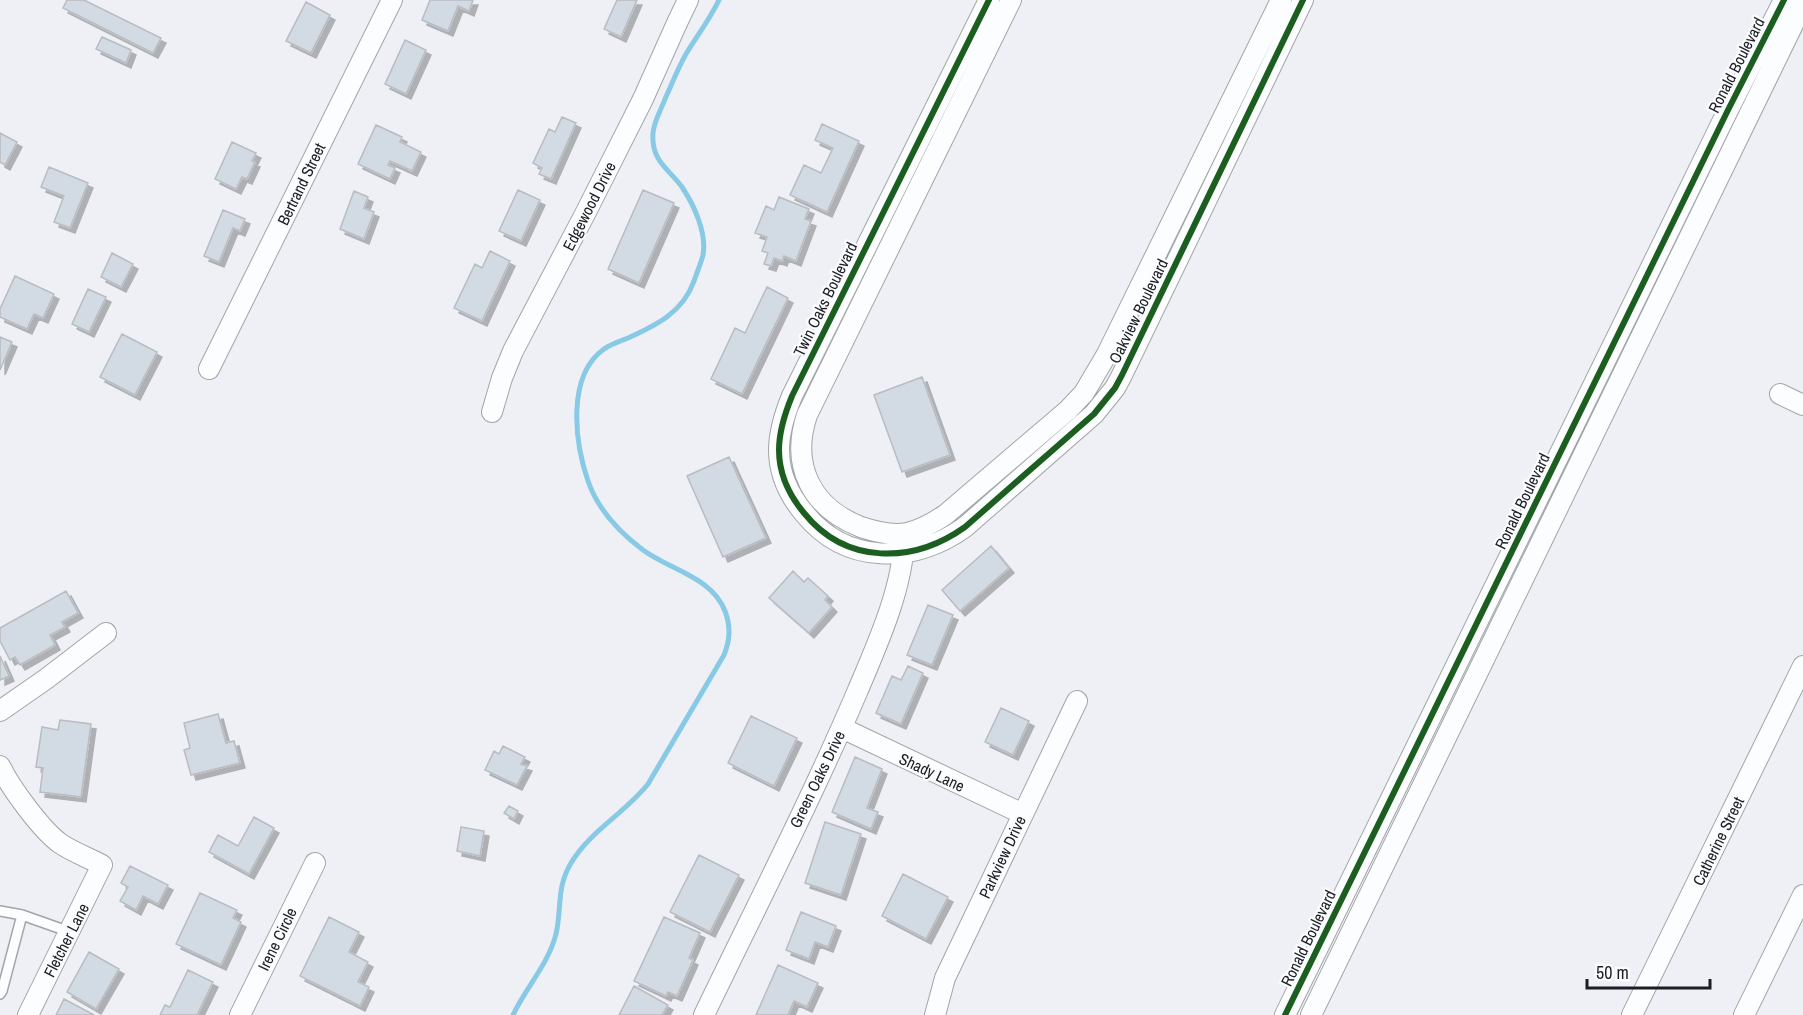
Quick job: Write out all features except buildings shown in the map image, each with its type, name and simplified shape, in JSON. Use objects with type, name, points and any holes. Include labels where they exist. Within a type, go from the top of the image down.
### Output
[{"type":"street","name":"Bertrand Street","points":[[209,369],[392,0]]},
{"type":"street","name":"Edgewood Drive","points":[[492,412],[513,351],[643,99],[688,0]]},
{"type":"street","name":"Twin Oaks Boulevard","points":[[904,543],[876,553],[850,548],[829,537],[816,526],[794,501],[784,480],[779,451],[780,437],[792,396],[989,0]]},
{"type":"street","points":[[904,543],[847,521],[817,496],[805,472],[801,453],[802,429],[1011,0]]},
{"type":"street","name":"Oakview Boulevard","points":[[904,543],[945,515],[1068,410],[1084,393],[1107,354],[1281,0]]},
{"type":"street","name":"Oakview Boulevard","points":[[904,543],[930,547],[965,527],[1094,414],[1115,388],[1303,0]]},
{"type":"street","name":"Ronald Boulevard","points":[[1285,1015],[1784,0]]},
{"type":"street","name":"Ronald Boulevard","points":[[1311,1015],[1803,4]]},
{"type":"street","points":[[1702,164],[1721,174]]},
{"type":"street","points":[[1780,394],[1803,405]]},
{"type":"street","points":[[1587,399],[1607,408]]},
{"type":"street","name":"Green Oaks Drive","points":[[704,1015],[842,728],[868,667],[897,587],[904,543]]},
{"type":"street","points":[[0,711],[106,633]]},
{"type":"street","points":[[1472,634],[1492,644]]},
{"type":"street","name":"Catherine Street","points":[[1632,1015],[1803,666]]},
{"type":"street","name":"Parkview Drive","points":[[935,1015],[945,978],[1077,701]]},
{"type":"street","name":"Shady Lane","points":[[842,728],[1023,814]]},
{"type":"street","name":"Fletcher Lane","points":[[0,766],[6,779],[35,817],[59,843],[102,865],[28,1015]]},
{"type":"street","name":"Irene Circle","points":[[240,1015],[315,863]]},
{"type":"street","name":"Ronald Boulevard","points":[[1353,877],[1373,887]]},
{"type":"street","points":[[1744,1015],[1803,895]]},
{"type":"lane","points":[[0,911],[22,915],[70,932]]},
{"type":"lane","points":[[0,994],[22,915]]},
{"type":"waterway","points":[[513,1015],[548,956],[558,925],[563,881],[571,863],[588,841],[648,784],[724,655],[728,644],[727,617],[719,599],[700,582],[643,550],[626,536],[603,511],[592,492],[583,466],[577,430],[579,393],[592,361],[607,347],[649,328],[676,309],[689,292],[703,255],[701,229],[691,202],[658,157],[653,143],[653,133],[680,65],[719,0]]},
{"type":"cycle path","points":[[989,0],[792,396],[781,429],[779,443],[781,467],[794,499],[821,530],[840,542],[860,550],[902,553],[924,548],[965,527],[1094,414],[1115,388],[1303,0]]},
{"type":"cycle path","points":[[1285,1015],[1784,0]]}]
